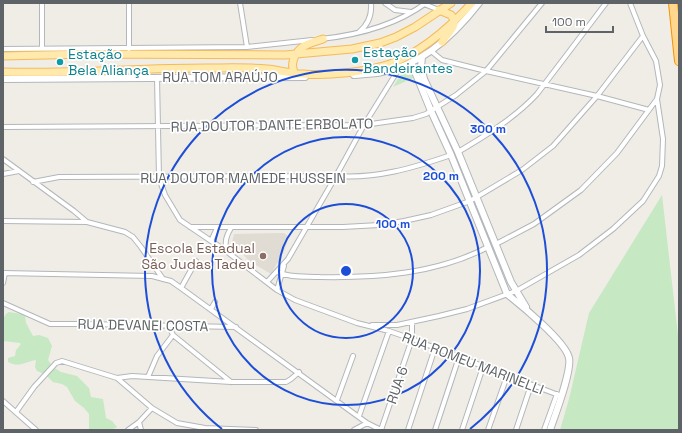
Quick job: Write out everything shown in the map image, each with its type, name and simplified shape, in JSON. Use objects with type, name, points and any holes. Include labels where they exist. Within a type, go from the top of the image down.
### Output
[{"type":"highway","points":[[673,3],[679,61]]},
{"type":"main road","points":[[439,10],[444,3]]},
{"type":"main road","points":[[3,56],[89,54],[297,55],[352,49],[381,43],[396,37],[415,27],[451,3]]},
{"type":"main road","points":[[344,74],[376,68],[404,58],[418,50],[455,21],[472,3]]},
{"type":"main road","points":[[3,72],[44,73],[145,68],[229,68],[266,69],[308,76],[383,72],[400,67],[422,57],[442,42],[462,23],[479,3]]},
{"type":"main road","points":[[439,10],[451,15],[455,21],[453,28],[442,42]]},
{"type":"main road","points":[[295,74],[292,64],[302,48],[323,39]]},
{"type":"main road","points":[[422,57],[422,73],[458,152],[516,291],[529,314]]},
{"type":"main road","points":[[411,62],[451,155],[507,294],[518,302],[558,341],[566,350],[570,359],[550,430]]},
{"type":"main road","name":"RUA TOM ARAÚJO","points":[[3,79],[308,76]]},
{"type":"street","points":[[42,3],[42,48]]},
{"type":"street","points":[[129,3],[130,49]]},
{"type":"street","points":[[240,3],[247,47]]},
{"type":"street","points":[[356,34],[368,23],[371,15],[371,3]]},
{"type":"street","points":[[385,3],[395,10],[405,12],[413,11]]},
{"type":"street","name":"RUA DOUTOR DANTE ERBOLATO","points":[[3,127],[364,125],[413,118],[431,111],[456,95],[486,72],[542,3]]},
{"type":"street","points":[[458,152],[475,142],[523,107],[537,94],[606,3]]},
{"type":"street","points":[[496,244],[534,224],[582,190],[617,153],[657,99],[660,84],[656,61],[643,36],[630,3]]},
{"type":"street","points":[[3,49],[247,47],[356,34],[386,25],[425,4],[439,10]]},
{"type":"street","points":[[189,227],[343,227],[379,225],[431,215],[470,201],[522,170],[553,146],[597,96],[643,36]]},
{"type":"street","points":[[431,50],[442,60],[486,72],[597,96],[649,110]]},
{"type":"street","points":[[277,290],[280,273],[284,263],[336,176],[364,125],[400,67]]},
{"type":"street","name":"RUA ROMEU MARINELLI","points":[[157,77],[159,178],[164,195],[180,220],[226,251],[277,290],[295,300],[366,325],[412,339],[559,395]]},
{"type":"street","name":"RUA ROMEU MARINELLI","points":[[366,325],[412,322],[467,309],[516,291],[579,255],[629,214],[649,193],[659,176],[663,155],[663,139],[657,99]]},
{"type":"street","name":"RUA DOUTOR MAMEDE HUSSEIN","points":[[33,182],[59,177],[159,178],[336,176],[354,178],[398,172],[421,166],[451,155]]},
{"type":"street","points":[[3,159],[74,210],[87,222]]},
{"type":"street","points":[[3,174],[19,171]]},
{"type":"street","points":[[3,221],[87,222],[125,232],[133,237],[141,247],[162,279]]},
{"type":"street","points":[[212,241],[217,228]]},
{"type":"street","points":[[226,251],[226,236],[231,228]]},
{"type":"street","points":[[267,282],[280,273],[303,276],[358,278],[390,275],[438,266],[488,247]]},
{"type":"street","points":[[181,288],[196,262]]},
{"type":"street","points":[[3,283],[4,273],[152,276],[171,281],[299,372],[367,423],[381,430]]},
{"type":"street","points":[[210,308],[215,302]]},
{"type":"street","name":"RUA DEVANEI COSTA","points":[[3,303],[50,324],[236,327]]},
{"type":"street","name":"RUA 6","points":[[381,430],[412,339],[412,322]]},
{"type":"street","name":"RUA ROMEU MARINELLI","points":[[388,331],[397,324]]},
{"type":"street","points":[[169,326],[173,335],[232,382]]},
{"type":"street","points":[[359,416],[388,331]]},
{"type":"street","points":[[148,377],[157,356],[173,335]]},
{"type":"street","points":[[408,430],[435,348]]},
{"type":"street","points":[[337,400],[353,356]]},
{"type":"street","points":[[435,430],[459,357]]},
{"type":"street","points":[[16,412],[34,387],[57,363],[62,361],[117,378],[152,408],[178,423],[205,429],[256,430]]},
{"type":"street","points":[[462,430],[483,367]]},
{"type":"street","points":[[117,378],[132,376],[232,382],[286,382],[299,372]]},
{"type":"street","points":[[488,430],[507,376]]},
{"type":"street","points":[[516,430],[531,385]]},
{"type":"street","points":[[544,430],[559,395]]},
{"type":"street","points":[[3,401],[36,430]]},
{"type":"street","points":[[128,430],[139,422],[152,408]]},
{"type":"street","points":[[139,422],[140,430]]},
{"type":"street","points":[[354,430],[367,423]]},
{"type":"shaded area","name":"Escola Estadual São Judas Tadeu","points":[[284,233],[289,237],[284,251],[271,274],[249,261],[232,242],[234,234]]},
{"type":"green space","points":[[409,69],[412,72],[413,78],[393,87],[403,71]]},
{"type":"green space","points":[[662,195],[679,344],[679,430],[560,430],[569,399],[589,313]]},
{"type":"green space","points":[[9,312],[25,316],[26,323],[33,336],[39,335],[48,338],[52,346],[48,360],[53,367],[61,372],[77,376],[89,388],[91,397],[103,399],[106,418],[112,421],[117,427],[116,428],[111,430],[89,430],[89,414],[75,401],[67,387],[53,382],[46,375],[37,371],[35,367],[36,360],[19,365],[8,362],[8,358],[15,356],[16,350],[21,344],[3,341],[3,321],[6,314]]},
{"type":"place","name":"Estação Bandeirantes","points":[[355,60]]},
{"type":"place","name":"Estação Bela Aliança","points":[[60,62]]},
{"type":"place","name":"Escola Estadual São Judas Tadeu","points":[[263,256]]}]
